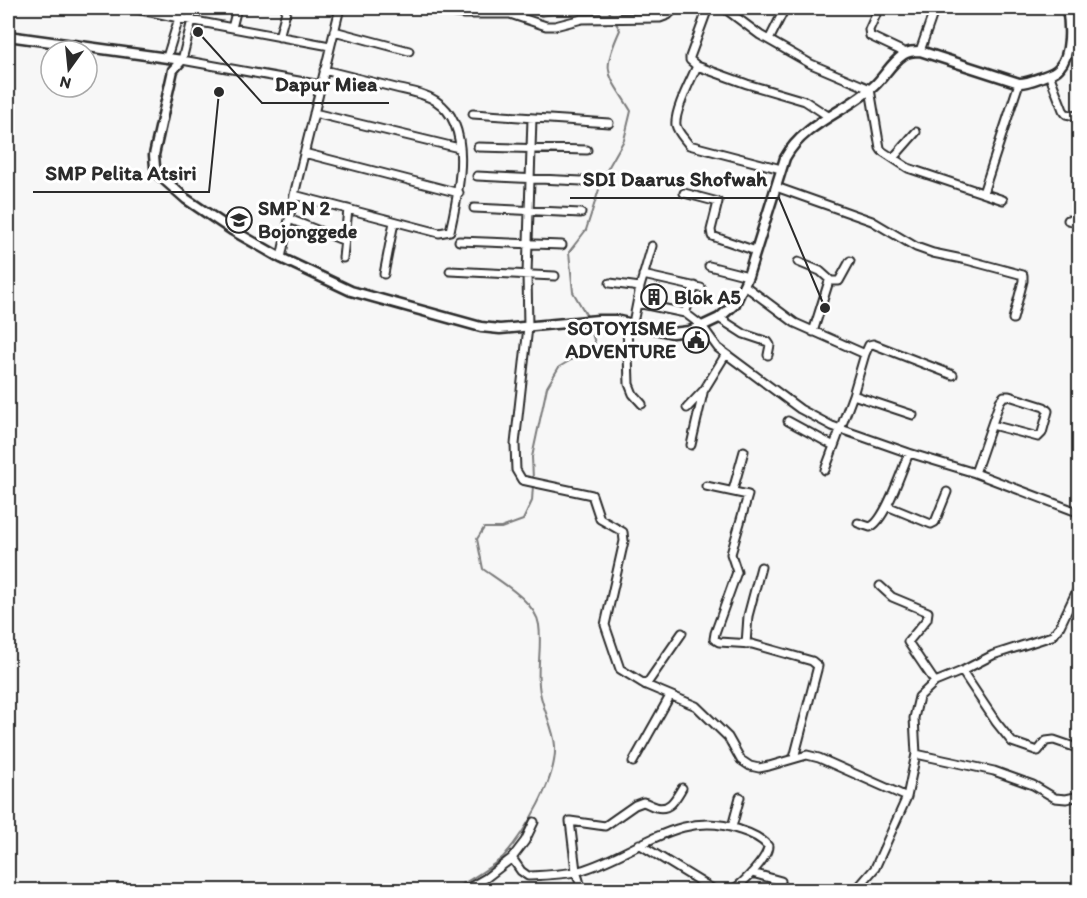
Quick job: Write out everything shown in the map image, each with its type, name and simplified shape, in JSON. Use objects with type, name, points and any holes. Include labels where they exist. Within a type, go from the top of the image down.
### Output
[{"type":"street","points":[[136,8],[330,46]]},
{"type":"street","points":[[173,70],[167,57],[178,18],[188,8],[192,20],[182,60],[173,70],[154,155],[155,167],[160,176],[186,199],[232,231],[281,258],[351,291],[390,304],[481,327],[500,329],[581,321],[630,320],[672,333],[689,331],[702,326],[719,318],[735,304],[748,276],[781,169],[790,149],[828,116],[870,89],[906,53],[920,51],[1019,83],[1030,82],[1049,74],[1059,68],[1065,58],[1069,20],[1067,8]]},
{"type":"street","points":[[232,28],[237,8]]},
{"type":"street","points":[[279,37],[287,8]]},
{"type":"street","points":[[281,258],[294,195],[340,8]]},
{"type":"street","points":[[425,8],[450,13],[483,11],[510,14],[535,20],[546,26],[555,26],[582,19],[660,18],[668,15],[675,8]]},
{"type":"street","points":[[708,8],[690,60],[697,66],[747,84],[805,101],[828,116]]},
{"type":"street","points":[[724,8],[769,40],[811,64],[870,89]]},
{"type":"street","points":[[769,40],[785,8]]},
{"type":"street","points":[[879,8],[869,30],[870,36],[906,53]]},
{"type":"street","points":[[920,51],[935,8]]},
{"type":"street","points":[[334,31],[409,51]]},
{"type":"street","points":[[8,36],[167,57],[321,85]]},
{"type":"street","points":[[697,66],[680,105],[676,123],[680,134],[689,145],[781,169]]},
{"type":"street","points":[[294,195],[439,233],[450,231],[459,193],[461,171],[454,123],[439,102],[430,97],[324,70]]},
{"type":"street","points":[[1049,74],[1063,110],[1066,114],[1080,117]]},
{"type":"street","points":[[983,193],[1019,83]]},
{"type":"street","points":[[870,89],[880,148],[908,168],[1003,200]]},
{"type":"street","points":[[314,113],[459,148]]},
{"type":"street","points":[[473,114],[609,123]]},
{"type":"street","points":[[532,118],[527,274],[528,327],[515,444],[516,470],[522,480],[592,495],[600,519],[623,532],[624,541],[605,629],[620,669],[646,685],[702,710],[728,737],[741,760],[750,766],[759,768],[807,755],[819,758],[907,797]]},
{"type":"street","points":[[894,157],[916,132]]},
{"type":"street","points":[[478,147],[587,150]]},
{"type":"street","points":[[304,153],[459,193]]},
{"type":"street","points":[[477,176],[582,181]]},
{"type":"street","points":[[776,187],[872,221],[916,247],[1023,275],[1012,319]]},
{"type":"street","points":[[684,193],[718,202],[711,230],[712,236],[756,251]]},
{"type":"street","points":[[474,208],[581,213]]},
{"type":"street","points":[[343,258],[348,209]]},
{"type":"street","points":[[289,219],[345,241]]},
{"type":"street","points":[[1068,220],[1080,223]]},
{"type":"street","points":[[384,274],[394,222]]},
{"type":"street","points":[[459,241],[562,245]]},
{"type":"street","points":[[642,404],[628,384],[630,320],[637,303],[652,246]]},
{"type":"street","points":[[798,262],[820,271],[830,280],[839,281],[850,261]]},
{"type":"street","points":[[709,266],[748,276]]},
{"type":"street","points":[[450,271],[555,276]]},
{"type":"street","points":[[643,275],[698,287],[685,313]]},
{"type":"street","points":[[813,332],[830,280]]},
{"type":"street","points":[[610,283],[640,287]]},
{"type":"street","points":[[744,285],[795,323],[865,354]]},
{"type":"street","points":[[637,303],[685,313],[702,326],[712,341],[726,354],[800,409],[841,430],[975,473],[1080,513]]},
{"type":"street","points":[[719,318],[744,334],[768,342],[770,345],[768,355]]},
{"type":"street","points":[[825,470],[841,430],[869,345],[873,344],[953,375]]},
{"type":"street","points":[[687,408],[704,390],[726,354]]},
{"type":"street","points":[[691,445],[704,390]]},
{"type":"street","points":[[853,395],[913,415]]},
{"type":"street","points":[[975,473],[992,424],[1000,401],[1005,396],[1044,407],[1048,411],[1042,433],[1038,437],[992,424]]},
{"type":"street","points":[[788,421],[834,446]]},
{"type":"street","points":[[733,490],[744,451]]},
{"type":"street","points":[[858,523],[872,527],[887,506],[909,453]]},
{"type":"street","points":[[706,486],[748,495],[730,554],[737,572],[714,637],[719,642],[746,644],[812,661],[818,666],[794,758]]},
{"type":"street","points":[[887,506],[931,524],[935,522],[946,492]]},
{"type":"street","points":[[746,644],[747,616],[761,567]]},
{"type":"street","points":[[856,891],[874,868],[907,797],[916,754],[915,709],[919,697],[935,682],[993,655],[1052,636],[1060,626],[1080,584]]},
{"type":"street","points":[[880,586],[892,597],[928,612],[927,619],[908,642],[935,682]]},
{"type":"street","points":[[646,685],[682,633]]},
{"type":"street","points":[[962,671],[1012,742],[1038,751],[1046,741],[1054,740],[1080,749]]},
{"type":"street","points":[[633,762],[670,696]]},
{"type":"street","points":[[916,754],[993,771],[1033,785],[1055,798],[1066,799],[1080,796]]},
{"type":"street","points":[[582,891],[576,871],[570,821],[605,826],[643,802],[656,807],[667,807],[673,803],[682,788]]},
{"type":"street","points":[[732,827],[740,797]]},
{"type":"street","points":[[465,891],[512,858],[525,841],[534,822]]},
{"type":"street","points":[[512,858],[521,871],[528,876],[576,871],[626,852],[670,831],[693,824],[712,823],[732,827],[755,836],[768,846],[767,853],[752,873],[732,891]]},
{"type":"street","points":[[639,844],[714,891]]},
{"type":"street","points":[[752,873],[781,881]]},
{"type":"waterway","points":[[533,8],[541,16],[590,8]]},
{"type":"waterway","points":[[607,8],[612,16]]},
{"type":"waterway","points":[[588,318],[573,292],[569,252],[586,230],[603,177],[624,140],[631,111],[609,73],[610,56],[620,30],[614,20]]},
{"type":"waterway","points":[[533,479],[532,457],[547,387],[559,367],[595,343],[589,324]]},
{"type":"waterway","points":[[374,890],[376,887],[439,890],[458,886],[468,881],[504,856],[530,819],[551,774],[555,746],[540,693],[539,625],[532,608],[508,586],[483,569],[477,539],[484,528],[501,528],[523,520],[532,501],[533,485]]},
{"type":"place","name":"Dapur Miea","points":[[198,32]]},
{"type":"place","name":"SMP Pelita Atsiri","points":[[219,92]]},
{"type":"place","name":"SMP N 2 Bojonggede","points":[[239,220]]},
{"type":"place","name":"Blok A5","points":[[654,297]]},
{"type":"place","name":"SDI Daarus Shofwah","points":[[825,308]]},
{"type":"place","name":"SOTOYISME ADVENTURE","points":[[696,340]]}]
